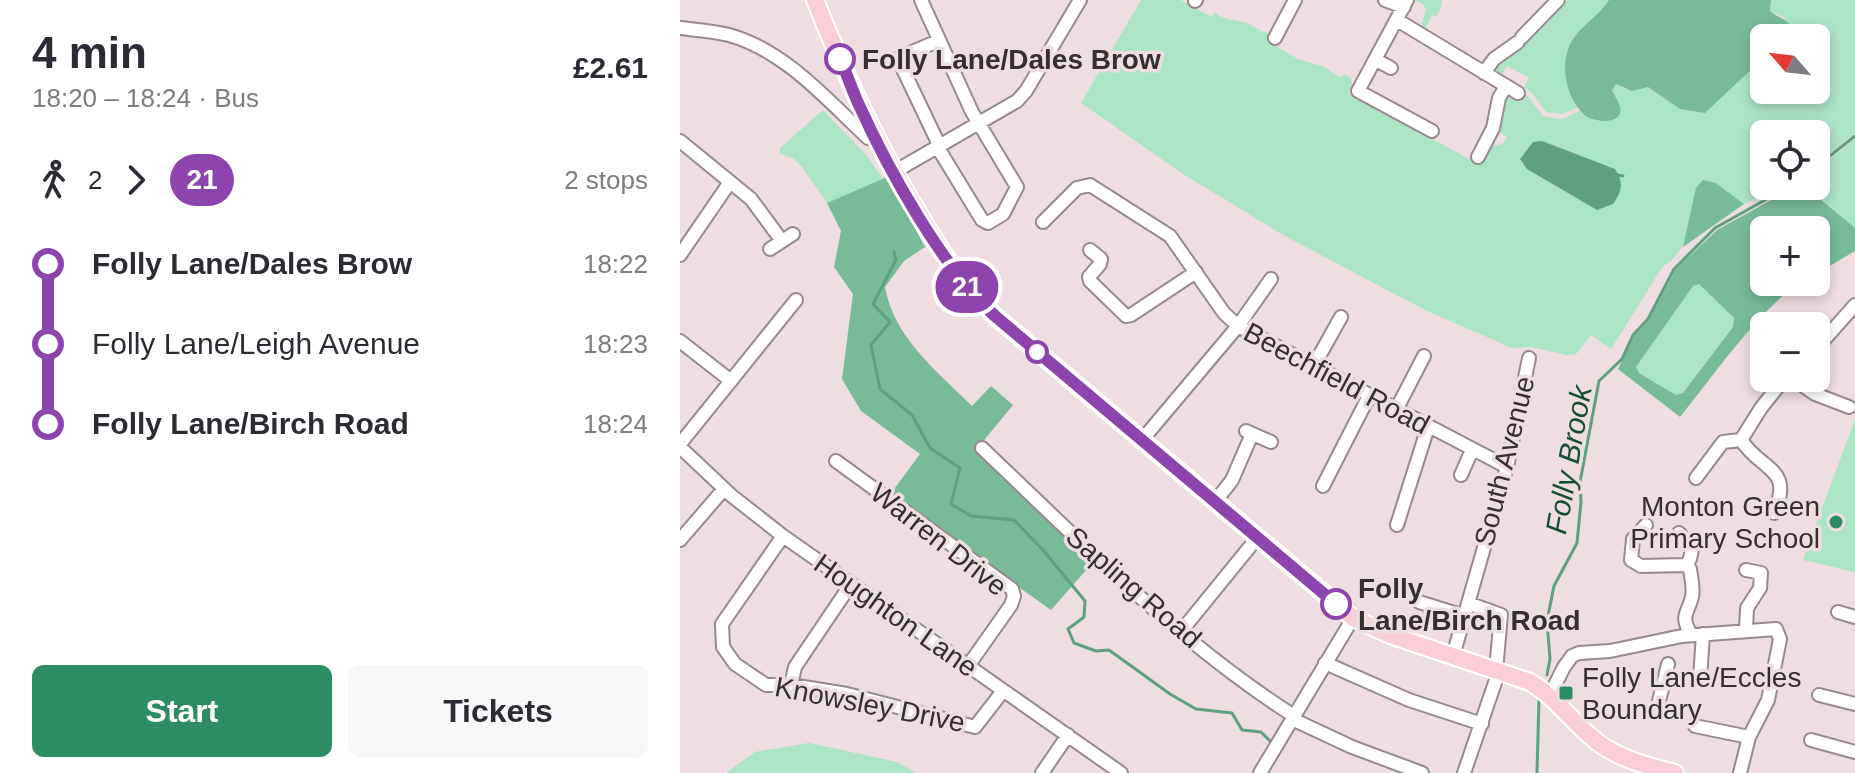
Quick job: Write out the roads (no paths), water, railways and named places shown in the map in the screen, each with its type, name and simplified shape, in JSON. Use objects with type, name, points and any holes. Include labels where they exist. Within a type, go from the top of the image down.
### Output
[{"type":"main road","points":[[815,0],[858,104],[894,172],[954,270],[979,301],[1353,618],[1381,632],[1530,682],[1550,695],[1591,738],[1610,751],[1632,761],[1675,773]]},
{"type":"street","points":[[921,0],[979,124],[1017,187],[1003,214],[986,223],[939,148],[901,65],[900,57],[938,41]]},
{"type":"street","points":[[894,172],[1014,104],[1023,95],[1080,0]]},
{"type":"street","points":[[1275,38],[1277,20],[1295,0]]},
{"type":"street","points":[[1385,0],[1405,4],[1358,91],[1432,131]]},
{"type":"street","points":[[1536,0],[1548,10]]},
{"type":"street","points":[[1484,73],[1494,59],[1520,40],[1558,0]]},
{"type":"street","points":[[1397,20],[1518,93]]},
{"type":"street","points":[[680,28],[729,36],[764,50],[802,77],[868,138],[877,140]]},
{"type":"street","points":[[1376,60],[1391,68]]},
{"type":"street","points":[[1353,70],[1366,77]]},
{"type":"street","points":[[1478,157],[1496,137],[1499,98],[1506,86]]},
{"type":"street","points":[[680,141],[751,199],[782,241]]},
{"type":"street","points":[[680,255],[730,182]]},
{"type":"street","name":"Beechfield Road","points":[[1043,222],[1077,188],[1090,185],[1170,236],[1224,313],[1238,326],[1507,467]]},
{"type":"street","points":[[1090,250],[1101,259],[1089,277],[1126,316],[1196,272]]},
{"type":"street","points":[[1142,440],[1238,326],[1271,279]]},
{"type":"street","points":[[680,446],[796,300]]},
{"type":"street","points":[[1830,333],[1855,305]]},
{"type":"street","points":[[1313,367],[1341,317]]},
{"type":"street","points":[[680,341],[731,381]]},
{"type":"street","points":[[1396,410],[1424,356]]},
{"type":"street","name":"South Avenue","points":[[1453,656],[1507,467],[1529,358]]},
{"type":"street","points":[[1741,440],[1773,392]]},
{"type":"street","points":[[1812,392],[1849,407]]},
{"type":"street","points":[[1323,486],[1369,396]]},
{"type":"street","points":[[1397,525],[1428,427]]},
{"type":"street","points":[[1215,502],[1232,480],[1249,433],[1271,442]]},
{"type":"street","points":[[1696,478],[1723,442],[1741,440]]},
{"type":"street","points":[[1741,440],[1749,453],[1780,477],[1782,487],[1774,513]]},
{"type":"street","name":"Houghton Lane","points":[[680,446],[724,489],[783,536],[1121,773]]},
{"type":"street","name":"Sapling Road","points":[[982,448],[1135,593],[1293,718],[1380,759],[1422,773]]},
{"type":"street","points":[[1461,475],[1472,450]]},
{"type":"street","name":"Warren Drive","points":[[836,461],[1012,589],[1014,596],[1011,605],[968,666]]},
{"type":"street","points":[[680,540],[724,489]]},
{"type":"street","points":[[1646,525],[1633,539],[1631,560],[1641,566],[1686,565],[1690,569],[1693,593],[1684,621],[1697,634],[1700,679],[1664,681]]},
{"type":"street","points":[[1679,533],[1692,549],[1686,565]]},
{"type":"street","name":"Knowsley Drive","points":[[783,536],[722,624],[720,635],[723,647],[735,664],[766,685],[791,685],[847,694],[975,727],[1003,691]]},
{"type":"street","points":[[1187,624],[1257,538]]},
{"type":"street","points":[[1746,570],[1761,573],[1760,588],[1747,608],[1746,630]]},
{"type":"street","points":[[791,685],[795,667],[851,584]]},
{"type":"street","points":[[1419,602],[1501,615],[1498,670],[1464,773]]},
{"type":"street","points":[[1838,612],[1855,617]]},
{"type":"street","points":[[1260,773],[1353,618]]},
{"type":"street","points":[[1550,695],[1564,667],[1572,656],[1579,653],[1610,651],[1697,634],[1776,629],[1780,639],[1768,700],[1749,737],[1740,773]]},
{"type":"street","points":[[1325,663],[1409,700],[1482,724]]},
{"type":"street","points":[[1659,701],[1668,664]]},
{"type":"street","points":[[1819,695],[1855,704]]},
{"type":"street","points":[[1695,726],[1749,737]]},
{"type":"street","points":[[1042,773],[1068,735]]},
{"type":"street","points":[[1811,740],[1855,752]]},
{"type":"waterway","name":"Folly Brook","points":[[1830,156],[1855,136]]},
{"type":"waterway","points":[[1618,175],[1623,176]]},
{"type":"waterway","name":"Folly Brook","points":[[1547,675],[1550,659],[1547,621],[1554,586],[1577,543],[1580,482],[1599,381],[1622,359],[1633,335],[1648,319],[1674,269],[1715,228],[1765,200]]},
{"type":"waterway","points":[[894,252],[896,260],[873,304],[890,322],[871,345],[880,389],[912,415],[930,448],[960,468],[951,504],[971,516],[1014,520],[1043,550],[1085,601],[1084,617],[1068,629],[1074,643],[1096,651],[1109,650],[1196,709],[1232,713],[1242,730],[1261,732],[1270,741]]},
{"type":"waterway","name":"Folly Brook","points":[[1537,773],[1539,699]]},
{"type":"place","name":"Folly Lane/Dales Brow","points":[[840,59]]},
{"type":"place","name":"Monton Green Primary School","points":[[1836,522]]},
{"type":"place","name":"Folly Lane/Birch Road","points":[[1336,604]]},
{"type":"place","name":"Folly Lane/Eccles Boundary","points":[[1566,693]]}]
